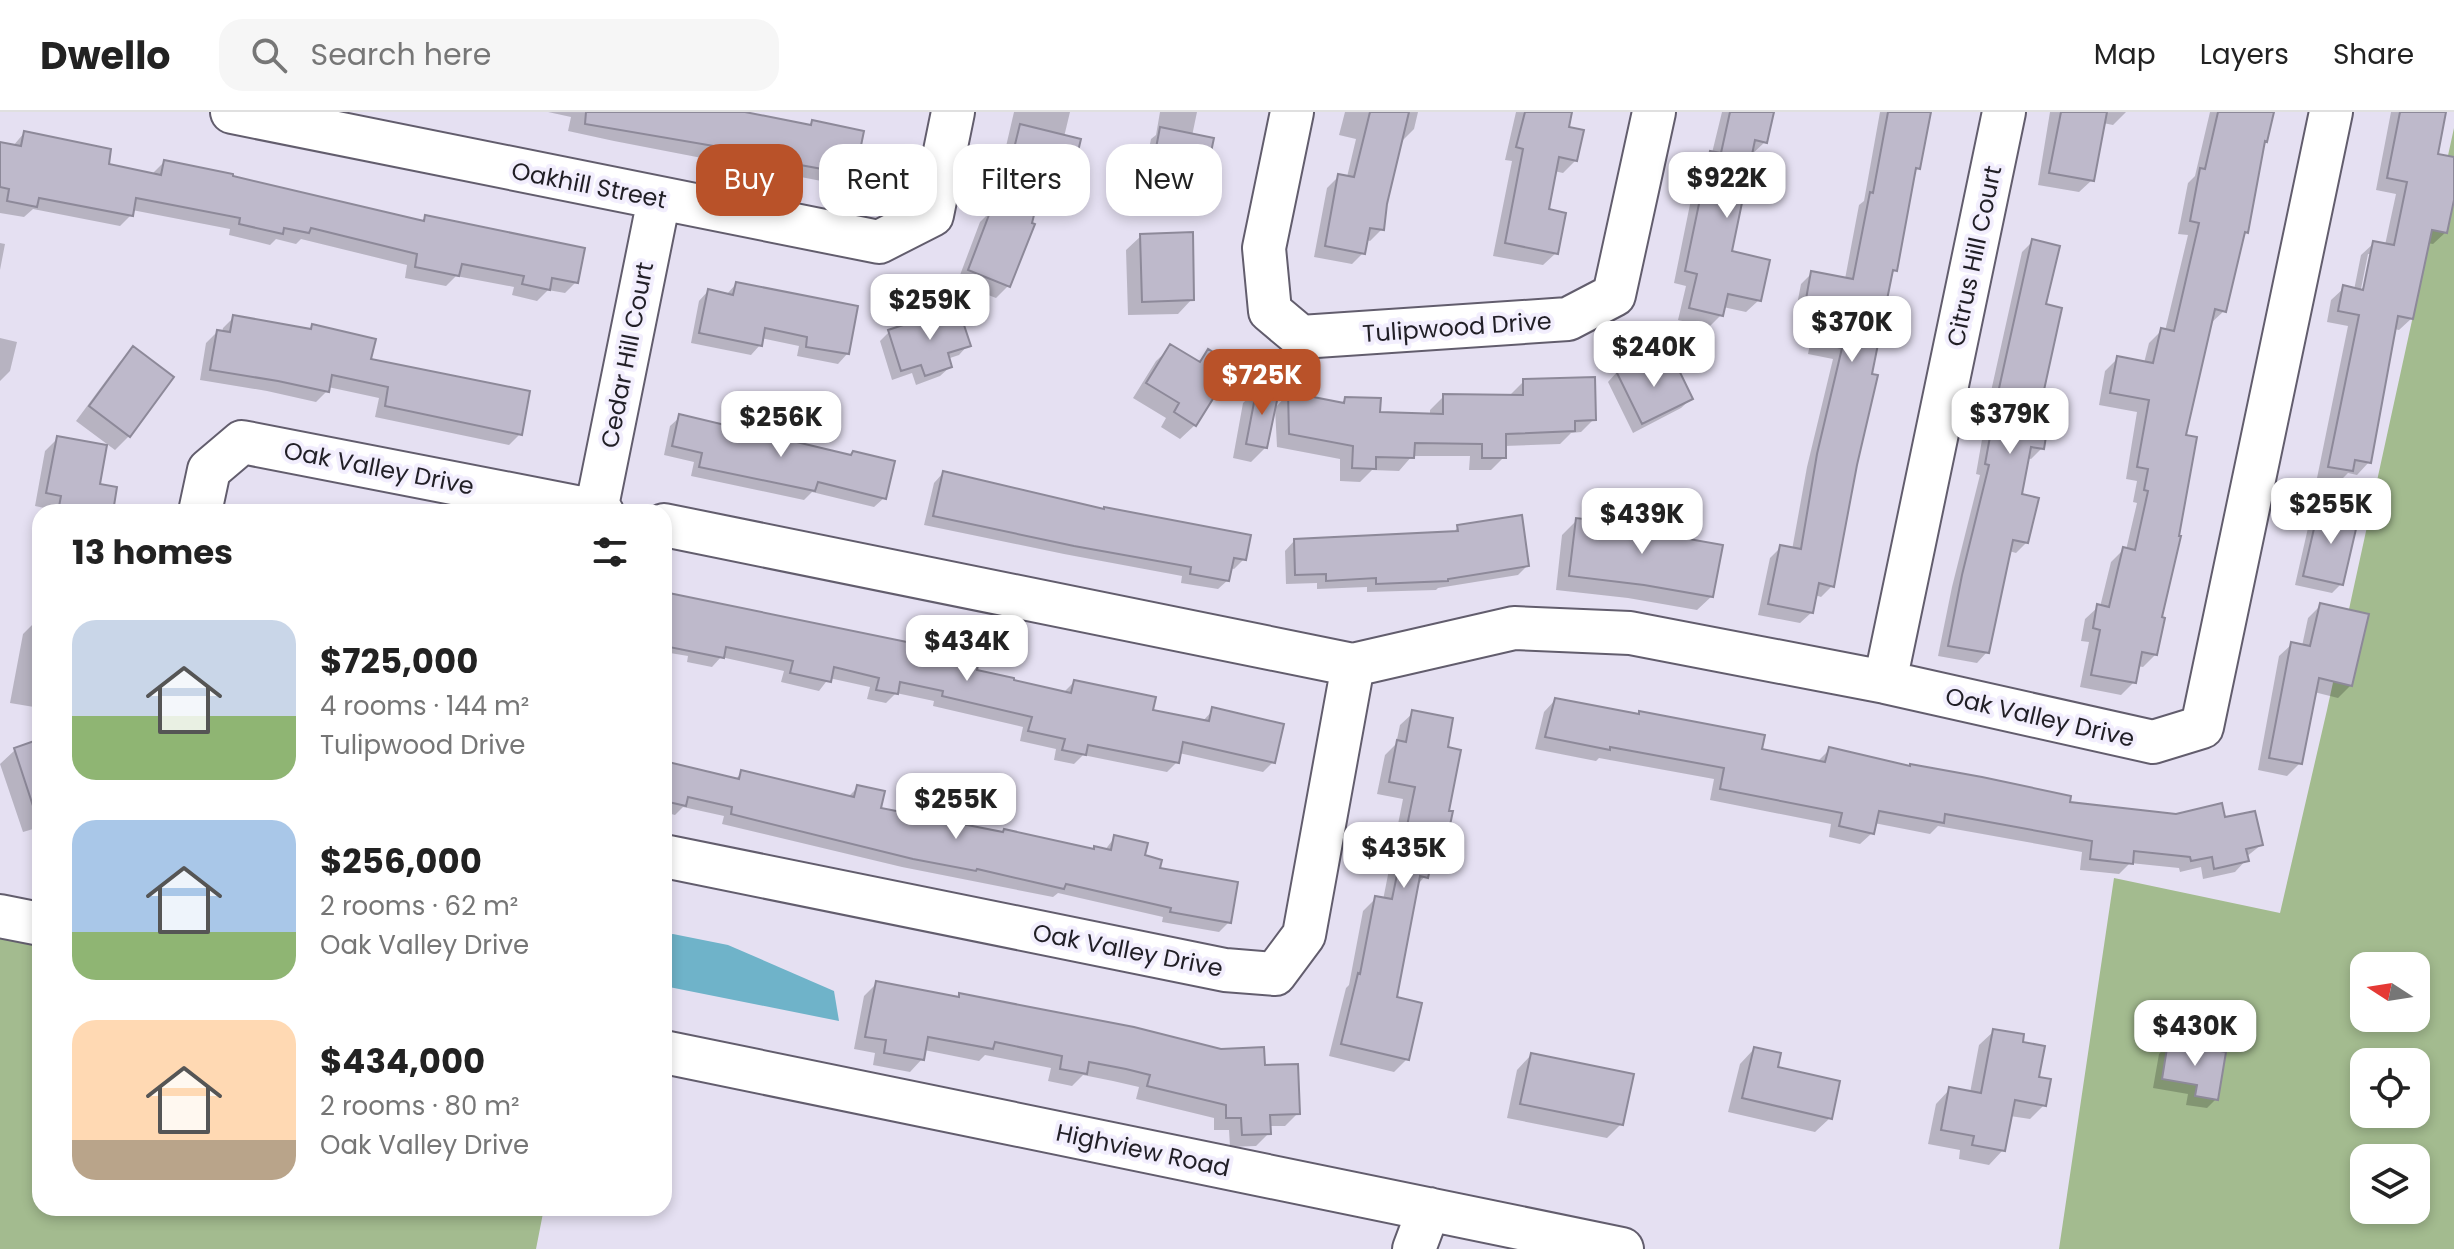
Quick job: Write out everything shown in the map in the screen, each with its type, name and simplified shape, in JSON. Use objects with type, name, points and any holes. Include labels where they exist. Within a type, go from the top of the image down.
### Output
[{"type":"street","name":"Oakhill Street","points":[[232,112],[879,242],[932,215],[953,112]]},
{"type":"street","name":"Tulipwood Drive","points":[[1292,112],[1264,248],[1270,311],[1301,337],[1568,319],[1614,295],[1654,112]]},
{"type":"street","name":"Citrus Hill Court","points":[[1885,682],[2004,112]]},
{"type":"street","name":"Oak Valley Drive","points":[[672,527],[1353,665],[1514,628],[1630,633],[1885,682],[2153,742],[2202,727],[2331,112]]},
{"type":"street","name":"Cedar Hill Court","points":[[600,504],[659,199]]},
{"type":"street","name":"Oak Valley Drive","points":[[202,504],[209,470],[242,442],[563,504]]},
{"type":"street","name":"Oak Valley Drive","points":[[672,858],[1225,970],[1275,974],[1304,935],[1353,665]]},
{"type":"street","points":[[0,916],[32,922]]},
{"type":"street","name":"Highview Road","points":[[672,1054],[1622,1249]]},
{"type":"street","points":[[1414,1249],[1429,1209]]},
{"type":"green space","points":[[2454,128],[2454,1249],[2059,1249],[2114,878],[2280,913]]},
{"type":"green space","points":[[0,934],[32,940],[32,1216],[542,1216],[536,1249],[0,1249]]},
{"type":"water","points":[[672,934],[728,945],[834,991],[839,1021],[672,988]]},
{"type":"building","points":[[586,112],[745,112],[811,125],[812,120],[864,131],[861,144],[819,144],[819,168],[803,165],[803,144],[702,144],[585,124]]},
{"type":"building","points":[[1370,112],[1409,112],[1387,204],[1384,230],[1370,228],[1365,254],[1325,246],[1338,174],[1354,177]]},
{"type":"building","points":[[1525,112],[1572,112],[1569,127],[1584,130],[1577,161],[1559,157],[1549,209],[1566,213],[1558,254],[1505,243],[1523,149],[1516,147]]},
{"type":"building","points":[[1730,112],[1774,112],[1767,143],[1755,140],[1732,251],[1770,260],[1761,301],[1728,294],[1723,316],[1689,308],[1697,274],[1685,271],[1710,151],[1721,153]]},
{"type":"building","points":[[1888,112],[1931,112],[1920,169],[1916,168],[1897,271],[1893,270],[1872,374],[1878,375],[1834,587],[1819,583],[1813,613],[1768,604],[1780,545],[1801,549],[1817,454],[1842,348],[1818,343],[1826,304],[1806,299],[1811,271],[1853,279]]},
{"type":"building","points":[[2061,112],[2107,112],[2094,181],[2049,173]]},
{"type":"building","points":[[2218,112],[2274,112],[2265,141],[2248,233],[2245,232],[2226,312],[2215,309],[2186,435],[2197,437],[2157,655],[2142,652],[2136,683],[2091,675],[2100,630],[2093,628],[2097,604],[2109,607],[2123,547],[2135,550],[2148,491],[2144,490],[2148,469],[2137,467],[2149,400],[2110,393],[2117,356],[2153,363],[2161,328],[2174,331],[2199,223],[2190,221],[2200,168],[2205,169]]},
{"type":"building","points":[[2400,112],[2446,112],[2438,154],[2454,157],[2454,200],[2447,233],[2432,230],[2413,319],[2398,316],[2371,463],[2355,460],[2353,471],[2328,467],[2359,315],[2338,311],[2343,285],[2363,290],[2373,241],[2394,245],[2407,182],[2387,178]]},
{"type":"building","points":[[1020,124],[1081,139],[1080,144],[1015,144]]},
{"type":"building","points":[[1160,127],[1214,138],[1213,144],[1157,144]]},
{"type":"building","points":[[24,131],[111,149],[109,164],[161,175],[164,160],[424,221],[425,215],[585,248],[578,283],[552,278],[550,290],[522,284],[524,276],[462,264],[459,276],[415,267],[417,254],[311,228],[309,233],[284,228],[283,234],[239,224],[240,218],[136,198],[133,216],[39,198],[37,207],[7,201],[9,189],[0,187],[0,142],[21,146]]},
{"type":"building","points":[[989,216],[1034,216],[1032,223],[1035,224],[1010,287],[968,270]]},
{"type":"building","points":[[1193,232],[1194,300],[1142,302],[1140,234]]},
{"type":"building","points":[[2032,239],[2060,246],[2046,304],[2062,308],[2037,422],[2048,424],[2044,449],[2031,447],[2022,494],[2039,498],[2028,543],[2013,540],[1989,653],[1948,646],[1989,465],[1985,464],[1998,393]]},
{"type":"building","points":[[736,282],[858,306],[849,354],[806,347],[807,337],[765,328],[762,346],[699,333],[708,289],[733,295]]},
{"type":"building","points":[[958,307],[971,346],[948,353],[952,367],[925,376],[921,365],[901,371],[888,330]]},
{"type":"building","points":[[233,315],[311,329],[312,324],[376,339],[371,359],[530,391],[522,435],[385,406],[388,387],[332,375],[329,392],[210,370],[217,330],[230,332]]},
{"type":"building","points":[[1170,344],[1200,362],[1208,349],[1234,365],[1196,426],[1174,412],[1179,403],[1146,383]]},
{"type":"building","points":[[133,346],[174,377],[130,437],[89,406]]},
{"type":"building","points":[[1673,358],[1693,399],[1642,424],[1616,371],[1639,360],[1645,372]]},
{"type":"building","points":[[1595,377],[1596,420],[1575,421],[1575,431],[1506,434],[1506,458],[1482,458],[1482,444],[1415,443],[1414,458],[1376,457],[1376,469],[1352,468],[1353,446],[1289,434],[1288,392],[1344,403],[1345,397],[1381,398],[1380,412],[1443,414],[1443,394],[1523,395],[1523,379]]},
{"type":"building","points":[[1257,387],[1279,391],[1267,448],[1246,444]]},
{"type":"building","points":[[679,414],[851,455],[853,451],[895,461],[886,499],[818,482],[815,491],[699,467],[702,453],[672,446]]},
{"type":"building","points":[[57,436],[107,445],[100,484],[117,487],[114,504],[60,504],[61,496],[46,493]]},
{"type":"building","points":[[943,471],[1104,509],[1251,535],[1246,560],[1234,558],[1229,581],[1190,574],[1191,567],[933,516]]},
{"type":"building","points":[[2319,507],[2359,516],[2343,585],[2303,576]]},
{"type":"building","points":[[1594,509],[1634,515],[1632,529],[1723,545],[1713,597],[1569,576],[1576,518],[1592,520]]},
{"type":"building","points":[[1522,515],[1529,566],[1448,581],[1376,584],[1376,578],[1326,581],[1326,574],[1295,575],[1294,539],[1458,531],[1457,525]]},
{"type":"building","points":[[672,594],[980,657],[977,670],[1071,693],[1074,680],[1156,697],[1153,710],[1209,721],[1212,707],[1284,724],[1275,763],[1183,742],[1179,763],[1088,745],[1086,755],[1062,750],[1065,739],[1028,731],[1032,717],[942,696],[943,691],[900,682],[898,694],[876,690],[879,678],[834,667],[831,682],[790,673],[793,661],[726,647],[724,658],[672,648]]},
{"type":"building","points":[[2320,603],[2369,614],[2352,686],[2319,678],[2302,764],[2269,758],[2291,642],[2310,646]]},
{"type":"building","points":[[1555,698],[1765,735],[1762,749],[1825,762],[1829,747],[1910,766],[2071,796],[2070,802],[2176,814],[2222,803],[2225,817],[2255,811],[2263,845],[2246,849],[2249,861],[2214,869],[2212,857],[2191,861],[2190,857],[2134,851],[2133,864],[2090,859],[2092,841],[1945,814],[1944,823],[1879,811],[1874,834],[1839,826],[1842,813],[1720,789],[1724,768],[1545,737]]},
{"type":"building","points":[[1412,710],[1453,718],[1448,747],[1461,750],[1443,858],[1433,856],[1428,878],[1420,876],[1397,997],[1422,1003],[1409,1060],[1341,1044],[1360,974],[1375,896],[1392,899],[1415,787],[1389,782],[1397,740],[1406,742]]},
{"type":"building","points":[[32,742],[32,803],[14,748]]},
{"type":"building","points":[[672,763],[739,779],[741,770],[854,797],[857,785],[885,791],[881,808],[1003,832],[1004,829],[1094,849],[1094,846],[1111,850],[1114,835],[1148,843],[1145,855],[1162,860],[1160,868],[1238,882],[1231,923],[1170,912],[1171,908],[1066,884],[1064,889],[977,869],[913,859],[731,814],[732,807],[688,797],[686,806],[672,803]]},
{"type":"building","points":[[876,981],[959,997],[959,993],[1134,1027],[1221,1049],[1264,1047],[1265,1065],[1298,1064],[1300,1114],[1270,1115],[1271,1134],[1242,1135],[1241,1118],[1226,1118],[1226,1105],[1147,1086],[1150,1075],[1126,1069],[1089,1062],[1087,1074],[1060,1069],[1062,1056],[995,1042],[993,1049],[928,1037],[924,1060],[884,1053],[886,1040],[865,1037]]},
{"type":"building","points":[[1993,1029],[2024,1034],[2023,1042],[2045,1046],[2039,1077],[2051,1079],[2046,1106],[2015,1100],[2005,1151],[1972,1145],[1974,1136],[1941,1130],[1949,1087],[1981,1093]]},
{"type":"building","points":[[2168,1042],[2226,1052],[2218,1100],[2195,1096],[2197,1085],[2162,1079]]},
{"type":"building","points":[[1754,1047],[1781,1053],[1778,1067],[1840,1081],[1832,1119],[1742,1098]]},
{"type":"building","points":[[1531,1053],[1634,1074],[1623,1125],[1520,1104]]}]
